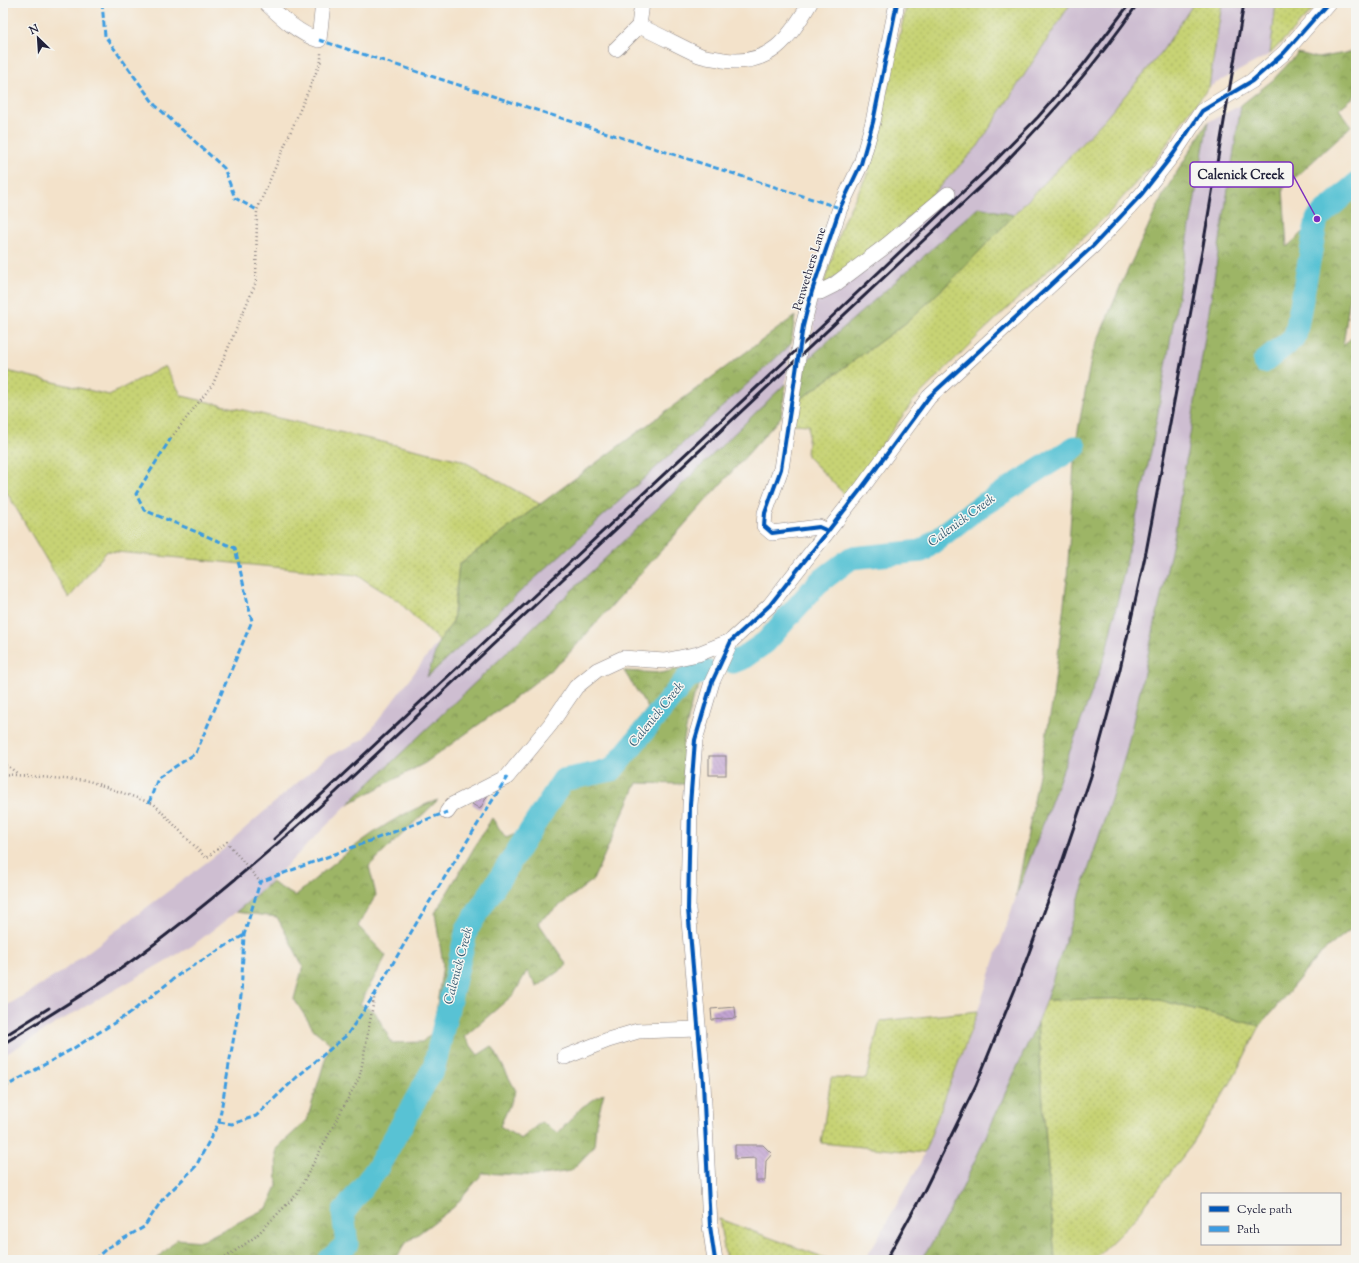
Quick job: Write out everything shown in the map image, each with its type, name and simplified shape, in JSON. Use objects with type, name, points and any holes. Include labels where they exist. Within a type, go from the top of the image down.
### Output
[{"type":"street","points":[[266,3],[280,16],[310,37],[319,40],[322,3]]},
{"type":"street","points":[[616,49],[639,26],[642,3]]},
{"type":"street","points":[[639,26],[666,37],[701,56],[733,61],[763,57],[788,38],[810,3]]},
{"type":"street","name":"Penwethers Lane","points":[[828,531],[819,527],[772,533],[764,526],[765,513],[781,469],[803,326],[812,291],[840,208],[861,164],[873,122],[897,3]]},
{"type":"street","points":[[447,812],[452,805],[507,777],[550,725],[576,687],[596,670],[623,658],[664,661],[698,654],[731,641],[770,605],[929,397],[1094,245],[1141,195],[1174,153],[1202,111],[1252,81],[1284,53],[1328,3]]},
{"type":"street","points":[[812,291],[820,292],[834,285],[887,245],[948,194]]},
{"type":"street","points":[[714,1260],[710,1226],[703,1083],[688,909],[690,805],[695,740],[712,682],[731,641]]},
{"type":"street","points":[[565,1057],[608,1040],[638,1031],[698,1029]]},
{"type":"path","points":[[171,438],[213,384],[256,282],[256,210],[321,61],[319,40]]},
{"type":"path","points":[[3,762],[20,775]]},
{"type":"path","points":[[3,774],[89,780],[154,804],[206,858],[227,842],[260,882]]},
{"type":"path","points":[[222,1260],[255,1237],[297,1194],[360,1076],[375,994]]},
{"type":"shaded area","points":[[1071,3],[1194,3],[1161,53],[1105,119],[953,279],[907,322],[798,401],[814,326],[814,306],[823,286],[885,241],[933,194],[978,146]]},
{"type":"shaded area","points":[[1222,3],[1276,3],[1270,54],[1209,87]]},
{"type":"shaded area","points":[[1273,80],[1124,819],[1037,1023],[962,1189],[922,1260],[865,1260],[920,1164],[969,1037],[1016,897],[1052,705],[1067,579],[1075,447],[1092,354],[1123,280],[1164,193],[1208,122],[1241,105]]},
{"type":"shaded area","points":[[795,316],[781,417],[563,660],[510,702],[425,763],[348,804],[253,899],[192,946],[60,1021],[3,1056],[3,1008],[60,973],[224,849],[235,837],[327,757],[364,739],[453,622],[459,564]]},
{"type":"green space","points":[[907,3],[1071,3],[978,146],[933,194],[885,241],[823,286],[843,222],[868,173]]},
{"type":"green space","points":[[1194,3],[1222,3],[1209,87],[1184,119],[1155,161],[1107,215],[981,333],[913,401],[846,496],[807,456],[809,425],[794,424],[798,401],[907,322],[953,279],[1105,119],[1161,53]]},
{"type":"green space","points":[[1276,3],[1319,3],[1270,54]]},
{"type":"green space","points":[[1356,51],[1356,95],[1339,109],[1351,126],[1283,189],[1287,247],[1356,184],[1356,252],[1343,346],[1356,333],[1356,925],[1319,955],[1260,1026],[1151,998],[1046,1000],[1126,753],[1174,538],[1241,105],[1273,80],[1298,53],[1318,58]]},
{"type":"green space","points":[[1208,122],[1152,447],[1105,656],[1016,897],[1052,705],[1067,579],[1075,447],[1092,354],[1123,280],[1164,193]]},
{"type":"green space","points":[[979,207],[1014,215],[953,279],[907,322],[798,401],[806,361]]},
{"type":"green space","points":[[795,316],[791,344],[427,677],[439,641],[453,622],[459,564]]},
{"type":"green space","points":[[165,366],[182,396],[461,460],[540,504],[459,564],[453,622],[439,641],[398,601],[357,575],[107,551],[69,598],[3,486],[3,370],[109,395]]},
{"type":"green space","points":[[786,383],[781,417],[563,660],[510,702],[425,763],[348,804],[657,509]]},
{"type":"green space","points":[[704,662],[706,671],[692,701],[683,744],[685,784],[637,783],[593,880],[538,922],[567,965],[537,987],[527,971],[514,994],[464,1037],[478,1055],[492,1046],[516,1091],[500,1126],[521,1139],[541,1122],[558,1133],[582,1107],[604,1093],[596,1123],[594,1147],[571,1171],[536,1176],[483,1173],[454,1207],[406,1243],[395,1260],[156,1260],[177,1239],[201,1241],[267,1208],[277,1186],[276,1149],[307,1120],[330,1043],[314,1030],[294,999],[303,966],[277,917],[236,912],[271,882],[295,896],[362,841],[399,817],[438,800],[369,866],[376,895],[358,926],[386,956],[360,1004],[375,1012],[392,1043],[422,1042],[433,1032],[443,965],[435,913],[492,818],[506,838],[518,833],[552,780],[581,772],[607,760],[648,708],[624,671],[662,673]]},
{"type":"green space","points":[[1151,998],[1260,1026],[1230,1084],[1190,1147],[1132,1222],[1093,1260],[1055,1260],[1037,1023],[1046,1000]]},
{"type":"green space","points":[[978,1011],[924,1153],[821,1143],[831,1078],[866,1079],[880,1021]]},
{"type":"green space","points":[[1037,1023],[1055,1260],[922,1260],[962,1189]]},
{"type":"green space","points":[[719,1219],[831,1260],[726,1260]]},
{"type":"building","points":[[709,756],[726,756],[726,775],[709,775]]},
{"type":"building","points":[[481,788],[489,793],[480,809],[472,804]]},
{"type":"building","points":[[735,1007],[736,1018],[712,1020],[711,1009]]},
{"type":"building","points":[[735,1145],[763,1145],[772,1154],[766,1161],[765,1181],[756,1181],[756,1158],[735,1159]]},
{"type":"waterway","name":"Calenick Creek","points":[[1264,362],[1295,337],[1317,219],[1356,184]]},
{"type":"waterway","name":"Calenick Creek","points":[[733,662],[743,658],[766,642],[818,583],[851,558],[922,551],[975,510],[1075,447]]},
{"type":"waterway","name":"Calenick Creek","points":[[329,1260],[347,1244],[343,1213],[378,1167],[434,1067],[467,929],[563,780],[612,770],[688,677],[706,671]]},
{"type":"railway","points":[[274,839],[818,330],[987,169],[1038,117],[1083,65],[1130,3]]},
{"type":"railway","points":[[3,1044],[71,1002],[163,938],[287,836],[335,793],[993,175],[1032,134],[1087,71],[1138,3]]},
{"type":"railway","points":[[886,1260],[923,1193],[976,1085],[1020,977],[1058,874],[1091,776],[1120,669],[1146,552],[1203,246],[1244,3]]},
{"type":"railway","points":[[3,1037],[49,1008]]},
{"type":"marked path","points":[[102,3],[105,36],[155,105],[224,168],[235,198],[257,210]]},
{"type":"marked path","points":[[319,40],[840,208]]},
{"type":"marked path","points":[[149,803],[158,778],[196,753],[252,621],[235,548],[144,510],[136,494],[171,438]]},
{"type":"marked path","points":[[219,1122],[232,1124],[256,1116],[297,1077],[347,1035],[375,994],[420,917],[507,777]]},
{"type":"marked path","points":[[94,1260],[107,1248],[144,1227],[162,1200],[196,1166],[219,1122],[241,996],[244,935],[260,882],[447,812]]},
{"type":"marked path","points":[[3,1088],[74,1048],[130,1013],[181,973],[244,935]]},
{"type":"cycle path","points":[[828,531],[819,527],[772,533],[764,526],[765,513],[781,469],[803,326],[812,291],[840,208],[861,164],[873,122],[897,3]]},
{"type":"cycle path","points":[[715,1260],[710,1226],[703,1083],[688,909],[690,805],[695,740],[712,682],[731,641],[770,605],[861,489],[929,397],[1094,245],[1141,195],[1174,153],[1202,111],[1252,81],[1284,53],[1328,3]]},
{"type":"place","name":"Calenick Creek","points":[[1317,219]]}]
